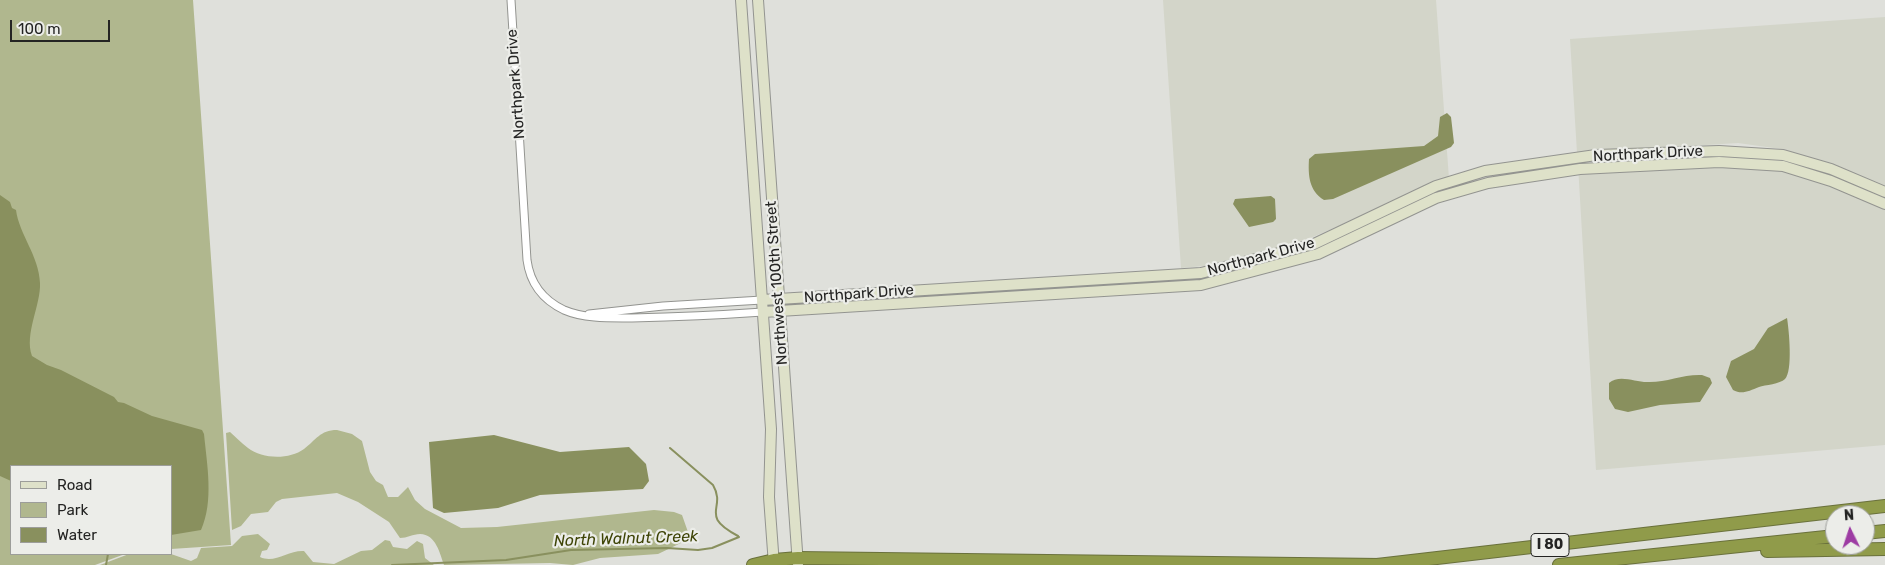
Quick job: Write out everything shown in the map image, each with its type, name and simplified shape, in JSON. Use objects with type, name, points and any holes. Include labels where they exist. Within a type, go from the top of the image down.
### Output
[{"type":"highway","points":[[1720,525],[1885,499]]},
{"type":"highway","name":"I 80","points":[[1379,565],[1885,506]]},
{"type":"highway","name":"I 80","points":[[1559,565],[1825,537]]},
{"type":"highway","points":[[1682,553],[1885,549]]},
{"type":"highway","points":[[753,565],[774,562],[798,562],[1379,565]]},
{"type":"street","name":"Northpark Drive","points":[[511,0],[528,269],[535,285],[547,300],[565,310],[600,318],[663,318],[1201,284],[1299,261],[1336,247],[1436,198],[1488,183],[1580,169],[1745,163],[1783,166],[1806,172],[1885,204]]},
{"type":"street","name":"Northwest 100th Street","points":[[741,0],[771,439],[769,496],[774,562]]},
{"type":"street","name":"Northwest 100th Street","points":[[758,0],[798,562]]},
{"type":"street","name":"Northpark Drive","points":[[586,315],[662,306],[1210,271],[1314,244],[1436,186],[1485,172],[1541,162],[1624,153],[1745,151],[1783,155],[1806,160],[1885,192]]},
{"type":"street","points":[[1485,172],[1488,183]]},
{"type":"street","points":[[1138,276],[1139,288]]},
{"type":"street","points":[[947,288],[948,300]]},
{"type":"shaded area","points":[[1163,0],[1436,0],[1449,179],[1280,251],[1261,252],[1215,265],[1181,268]]},
{"type":"shaded area","points":[[1885,17],[1885,445],[1596,470],[1578,165],[1718,156],[1761,157],[1789,162],[1788,150],[1738,143],[1577,153],[1570,39]]},
{"type":"green space","points":[[0,0],[193,0],[231,545],[172,549],[172,465],[10,465],[10,555],[122,555],[95,565],[0,565]]},
{"type":"green space","points":[[331,430],[352,434],[362,441],[370,472],[376,481],[383,485],[388,497],[398,497],[408,487],[415,500],[425,509],[461,528],[497,527],[654,510],[674,512],[682,515],[688,532],[683,542],[658,554],[600,558],[573,565],[550,563],[444,565],[437,545],[430,537],[420,534],[400,538],[389,522],[358,502],[337,493],[282,499],[276,502],[268,512],[251,514],[241,526],[232,530],[226,433],[230,432],[254,452],[276,457],[298,453],[322,434]]},
{"type":"green space","points":[[258,534],[270,544],[267,550],[262,551],[260,557],[266,559],[304,551],[313,562],[334,564],[361,551],[372,550],[385,540],[390,541],[393,547],[407,549],[417,541],[423,544],[425,558],[434,565],[100,565],[126,555],[172,554],[191,561],[197,558],[201,548],[232,546],[242,536]]},
{"type":"water","points":[[1447,113],[1451,117],[1454,143],[1451,147],[1333,199],[1324,200],[1312,187],[1309,177],[1309,159],[1315,154],[1424,146],[1438,136],[1440,117]]},
{"type":"water","points":[[0,195],[10,202],[12,208],[16,210],[39,273],[40,292],[30,338],[32,356],[114,397],[118,402],[152,416],[202,430],[207,458],[208,483],[205,519],[201,530],[172,535],[172,465],[10,465],[10,481],[0,476]]},
{"type":"water","points":[[1271,196],[1275,199],[1276,219],[1273,222],[1249,227],[1233,204],[1235,199]]},
{"type":"water","points":[[1787,318],[1790,359],[1785,379],[1746,392],[1733,390],[1726,377],[1731,361],[1754,349],[1768,328]]},
{"type":"water","points":[[1702,375],[1710,378],[1712,383],[1700,402],[1660,405],[1628,412],[1615,409],[1609,399],[1609,383],[1613,380],[1627,379],[1654,382]]},
{"type":"water","points":[[494,435],[560,452],[629,447],[646,464],[649,481],[643,489],[540,495],[498,508],[444,513],[433,508],[429,442]]},
{"type":"waterway","points":[[670,448],[713,485],[717,500],[716,517],[719,523],[738,536]]},
{"type":"waterway","name":"North Walnut Creek","points":[[392,565],[506,560],[571,550],[667,548],[698,550],[712,548],[739,537]]},
{"type":"waterway","name":"North Walnut Creek","points":[[106,565],[108,555]]}]
